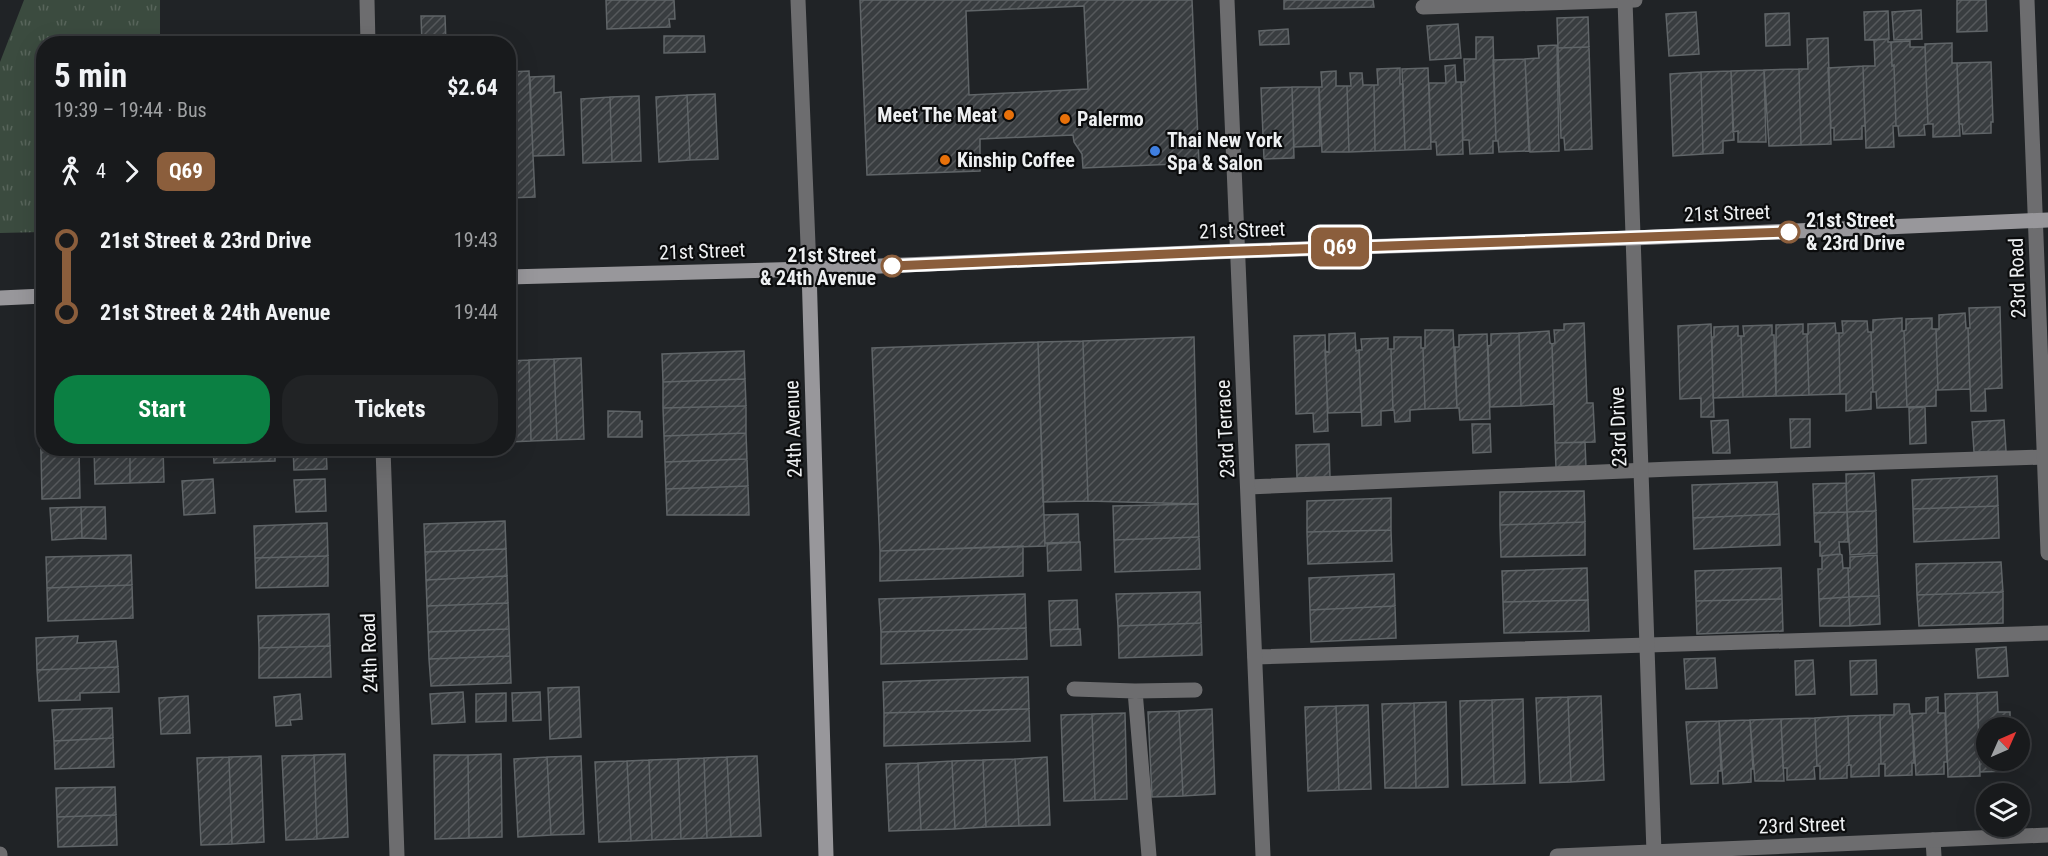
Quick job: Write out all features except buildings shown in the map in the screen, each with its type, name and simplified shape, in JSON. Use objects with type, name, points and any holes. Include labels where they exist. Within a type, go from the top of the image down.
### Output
[{"type":"street","points":[[367,0],[369,36]]},
{"type":"street","name":"24th Avenue","points":[[798,0],[809,269],[826,856]]},
{"type":"street","name":"23rd Terrace","points":[[1227,0],[1263,856]]},
{"type":"street","name":"23rd Drive","points":[[1625,0],[1654,852]]},
{"type":"street","points":[[1423,8],[1635,0]]},
{"type":"street","name":"23rd Road","points":[[2027,0],[2042,221],[2048,554]]},
{"type":"street","name":"21st Street","points":[[516,277],[809,269],[2042,221]]},
{"type":"street","points":[[0,298],[36,296]]},
{"type":"street","name":"24th Road","points":[[383,456],[397,856]]},
{"type":"street","points":[[1248,487],[2045,458]]},
{"type":"street","points":[[1256,657],[2048,633]]},
{"type":"street","points":[[1074,688],[1136,691],[1195,690]]},
{"type":"street","points":[[1136,691],[1149,856]]},
{"type":"street","name":"23rd Street","points":[[1557,856],[1654,852],[1933,848],[2048,835]]},
{"type":"green space","points":[[24,0],[160,0],[160,36],[36,36],[36,232],[0,233],[0,62]]},
{"type":"bus line","name":"Q69","points":[[892,266],[1789,232]]},
{"type":"place","name":"Meet The Meat","points":[[1009,115]]},
{"type":"place","name":"Palermo","points":[[1065,119]]},
{"type":"place","name":"Thai New York Spa & Salon","points":[[1155,151]]},
{"type":"place","name":"Kinship Coffee","points":[[945,160]]},
{"type":"place","name":"21st Street & 23rd Drive","points":[[1789,232]]},
{"type":"place","name":"21st Street & 24th Avenue","points":[[892,266]]}]
